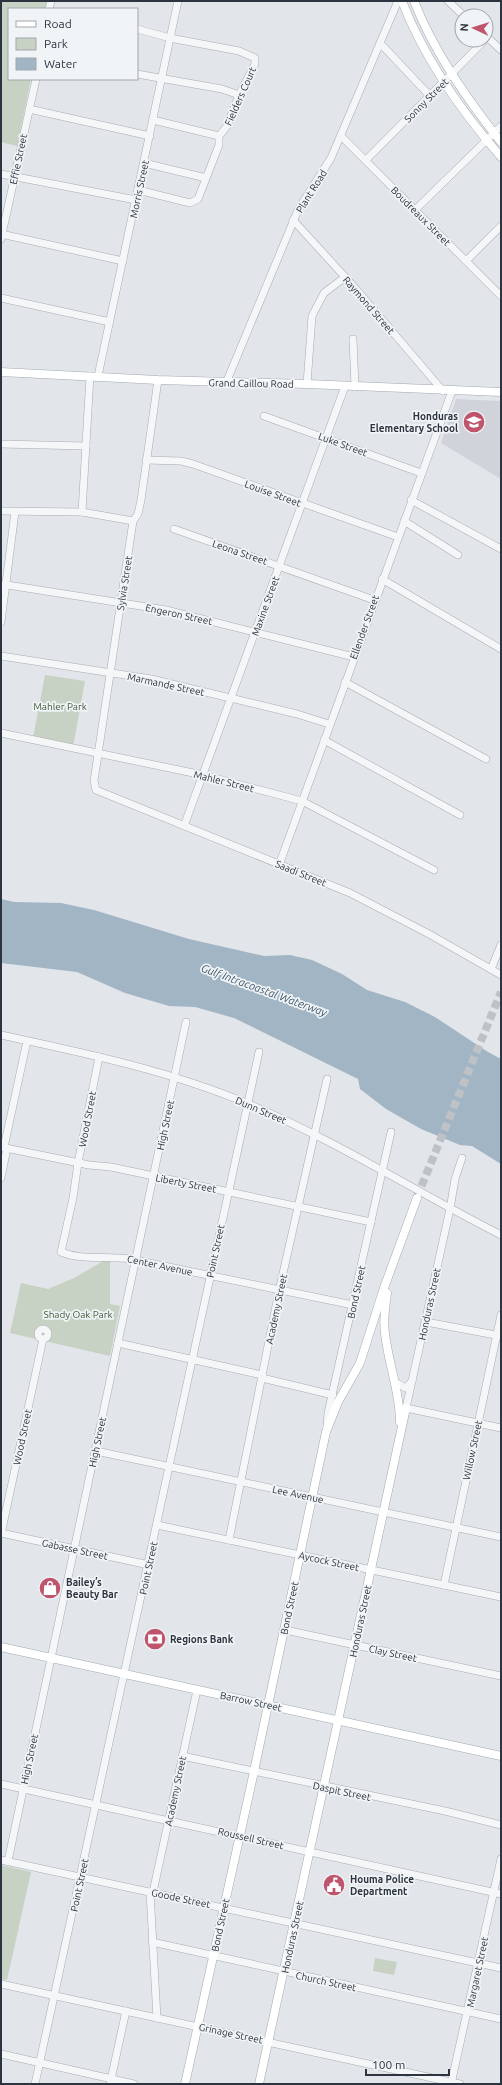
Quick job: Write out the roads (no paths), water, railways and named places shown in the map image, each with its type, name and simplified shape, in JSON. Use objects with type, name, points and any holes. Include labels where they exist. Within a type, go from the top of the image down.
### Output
[{"type":"main road","points":[[402,1],[427,53],[444,82],[501,157]]},
{"type":"main road","points":[[414,1],[435,45],[452,74],[475,109],[501,142]]},
{"type":"main road","name":"Grand Caillou Road","points":[[1,372],[226,383],[308,384],[443,391],[501,392]]},
{"type":"main road","points":[[326,1432],[338,1402],[360,1363],[389,1275],[417,1198]]},
{"type":"main road","points":[[389,1275],[384,1323],[388,1356],[396,1383],[400,1413],[400,1436]]},
{"type":"main road","name":"Honduras Street","points":[[259,2084],[325,1787],[406,1408]]},
{"type":"main road","name":"Bond Street","points":[[185,2084],[285,1630],[326,1432]]},
{"type":"main road","name":"Barrow Street","points":[[1,1647],[501,1756]]},
{"type":"street","name":"Morris Street","points":[[82,512],[86,446],[94,376],[110,322],[178,1]]},
{"type":"street","name":"Plant Road","points":[[226,383],[293,220],[331,158],[398,1]]},
{"type":"street","points":[[448,1],[455,8]]},
{"type":"street","name":"Fielders Court","points":[[138,29],[170,38],[239,51],[255,58],[255,64],[239,95],[227,126],[220,136],[196,202],[190,203],[138,190]]},
{"type":"street","points":[[380,43],[430,96]]},
{"type":"street","name":"Sonny Street","points":[[366,160],[477,48]]},
{"type":"street","points":[[138,74],[222,89],[239,95]]},
{"type":"street","name":"Effie Street","points":[[1,236],[36,80]]},
{"type":"street","points":[[29,109],[150,136]]},
{"type":"street","points":[[154,120],[220,136]]},
{"type":"street","points":[[415,210],[501,126]]},
{"type":"street","name":"Boudreaux Street","points":[[341,136],[501,296]]},
{"type":"street","points":[[144,163],[206,178]]},
{"type":"street","points":[[1,174],[136,200]]},
{"type":"street","name":"Raymond Street","points":[[293,220],[345,277],[443,391]]},
{"type":"street","points":[[466,261],[501,226]]},
{"type":"street","points":[[1,236],[123,261]]},
{"type":"street","points":[[308,384],[312,316],[324,293],[345,277]]},
{"type":"street","points":[[1,298],[110,322]]},
{"type":"street","points":[[353,339],[354,386]]},
{"type":"street","name":"Sylvia Street","points":[[94,787],[121,603],[134,521],[138,514],[141,500],[158,380]]},
{"type":"street","name":"Maxine Street","points":[[184,826],[345,386]]},
{"type":"street","name":"Ellender Street","points":[[279,865],[374,600],[452,391]]},
{"type":"street","name":"Luke Street","points":[[264,416],[421,473]]},
{"type":"street","points":[[1,444],[86,446]]},
{"type":"street","name":"Louise Street","points":[[146,460],[181,461],[193,464],[398,537]]},
{"type":"street","points":[[412,500],[501,549]]},
{"type":"street","points":[[1,511],[82,512],[134,521]]},
{"type":"street","points":[[1,622],[4,585],[14,512]]},
{"type":"street","points":[[404,521],[458,555]]},
{"type":"street","name":"Leona Street","points":[[174,529],[374,600]]},
{"type":"street","points":[[382,579],[501,649]]},
{"type":"street","name":"Engeron Street","points":[[4,585],[166,610],[354,656]]},
{"type":"street","name":"Marmande Street","points":[[1,656],[151,679],[329,724]]},
{"type":"street","points":[[345,682],[486,759]]},
{"type":"street","name":"Mahler Street","points":[[1,733],[203,775],[302,801],[434,870]]},
{"type":"street","points":[[324,740],[460,814]]},
{"type":"street","name":"Saadi Street","points":[[94,787],[102,794],[364,900],[501,975]]},
{"type":"street","points":[[491,969],[501,945]]},
{"type":"street","name":"High Street","points":[[4,1860],[23,1788],[176,1077],[186,1022]]},
{"type":"street","name":"Dunn Street","points":[[1,1035],[99,1057],[176,1077],[247,1103],[313,1133],[450,1209],[501,1235]]},
{"type":"street","points":[[1,1178],[4,1148],[27,1041]]},
{"type":"street","name":"Point Street","points":[[35,2084],[170,1466],[227,1192],[259,1052]]},
{"type":"street","name":"Wood Street","points":[[60,1252],[73,1198],[78,1163],[99,1057]]},
{"type":"street","name":"Academy Street","points":[[229,1540],[279,1291],[313,1133],[327,1079]]},
{"type":"street","name":"Bond Street","points":[[326,1432],[328,1412],[391,1132]]},
{"type":"street","name":"Liberty Street","points":[[4,1148],[78,1163],[111,1167],[371,1222]]},
{"type":"street","name":"Honduras Street","points":[[406,1408],[426,1322],[455,1179],[462,1158]]},
{"type":"street","name":"Center Avenue","points":[[60,1252],[74,1257],[114,1256],[137,1260],[279,1291],[353,1305]]},
{"type":"street","name":"Willow Street","points":[[444,1585],[478,1424],[499,1336],[501,1315]]},
{"type":"street","points":[[426,1322],[499,1336]]},
{"type":"street","name":"Wood Street","points":[[1,1534],[43,1339]]},
{"type":"street","points":[[118,1343],[262,1376],[333,1395]]},
{"type":"street","points":[[396,1383],[406,1388],[413,1379]]},
{"type":"street","points":[[406,1408],[501,1428]]},
{"type":"street","name":"Lee Avenue","points":[[96,1451],[501,1536]]},
{"type":"street","name":"Aycock Street","points":[[157,1525],[501,1597]]},
{"type":"street","name":"Gabasse Street","points":[[1,1534],[148,1565]]},
{"type":"street","name":"Clay Street","points":[[285,1630],[501,1676]]},
{"type":"street","name":"Academy Street","points":[[157,2018],[152,1942],[151,1892],[197,1690]]},
{"type":"street","name":"Daspit Street","points":[[182,1756],[445,1811],[501,1825]]},
{"type":"street","name":"Roussell Street","points":[[1,1784],[240,1835],[310,1852],[498,1893]]},
{"type":"street","name":"Margaret Street","points":[[452,2083],[478,1963],[498,1893],[501,1859]]},
{"type":"street","name":"Goode Street","points":[[4,1860],[501,1968]]},
{"type":"street","name":"Church Street","points":[[152,1942],[284,1972],[501,2018]]},
{"type":"street","name":"Grinage Street","points":[[1,1984],[269,2041],[460,2084]]},
{"type":"street","points":[[111,2081],[126,2011]]},
{"type":"street","points":[[1,2054],[111,2081],[134,2084]]},
{"type":"water","name":"Gulf Intracoastal Waterway","points":[[1,899],[14,902],[61,903],[94,910],[189,939],[264,956],[290,955],[312,960],[342,974],[367,990],[405,1002],[435,1017],[501,1059],[501,1164],[472,1146],[460,1145],[421,1129],[386,1109],[360,1089],[358,1079],[234,1018],[195,1007],[169,1006],[125,993],[77,972],[1,963]]},
{"type":"tunnel","points":[[417,1197],[501,992]]},
{"type":"place","name":"Honduras Elementary School","points":[[474,422]]},
{"type":"place","name":"Bailey’s Beauty Bar","points":[[50,1588]]},
{"type":"place","name":"Regions Bank","points":[[155,1639]]},
{"type":"place","name":"Houma Police Department","points":[[334,1885]]},
{"type":"park label","name":"Mahler Park","points":[[60,706]]},
{"type":"park label","name":"Shady Oak Park","points":[[78,1314]]}]
